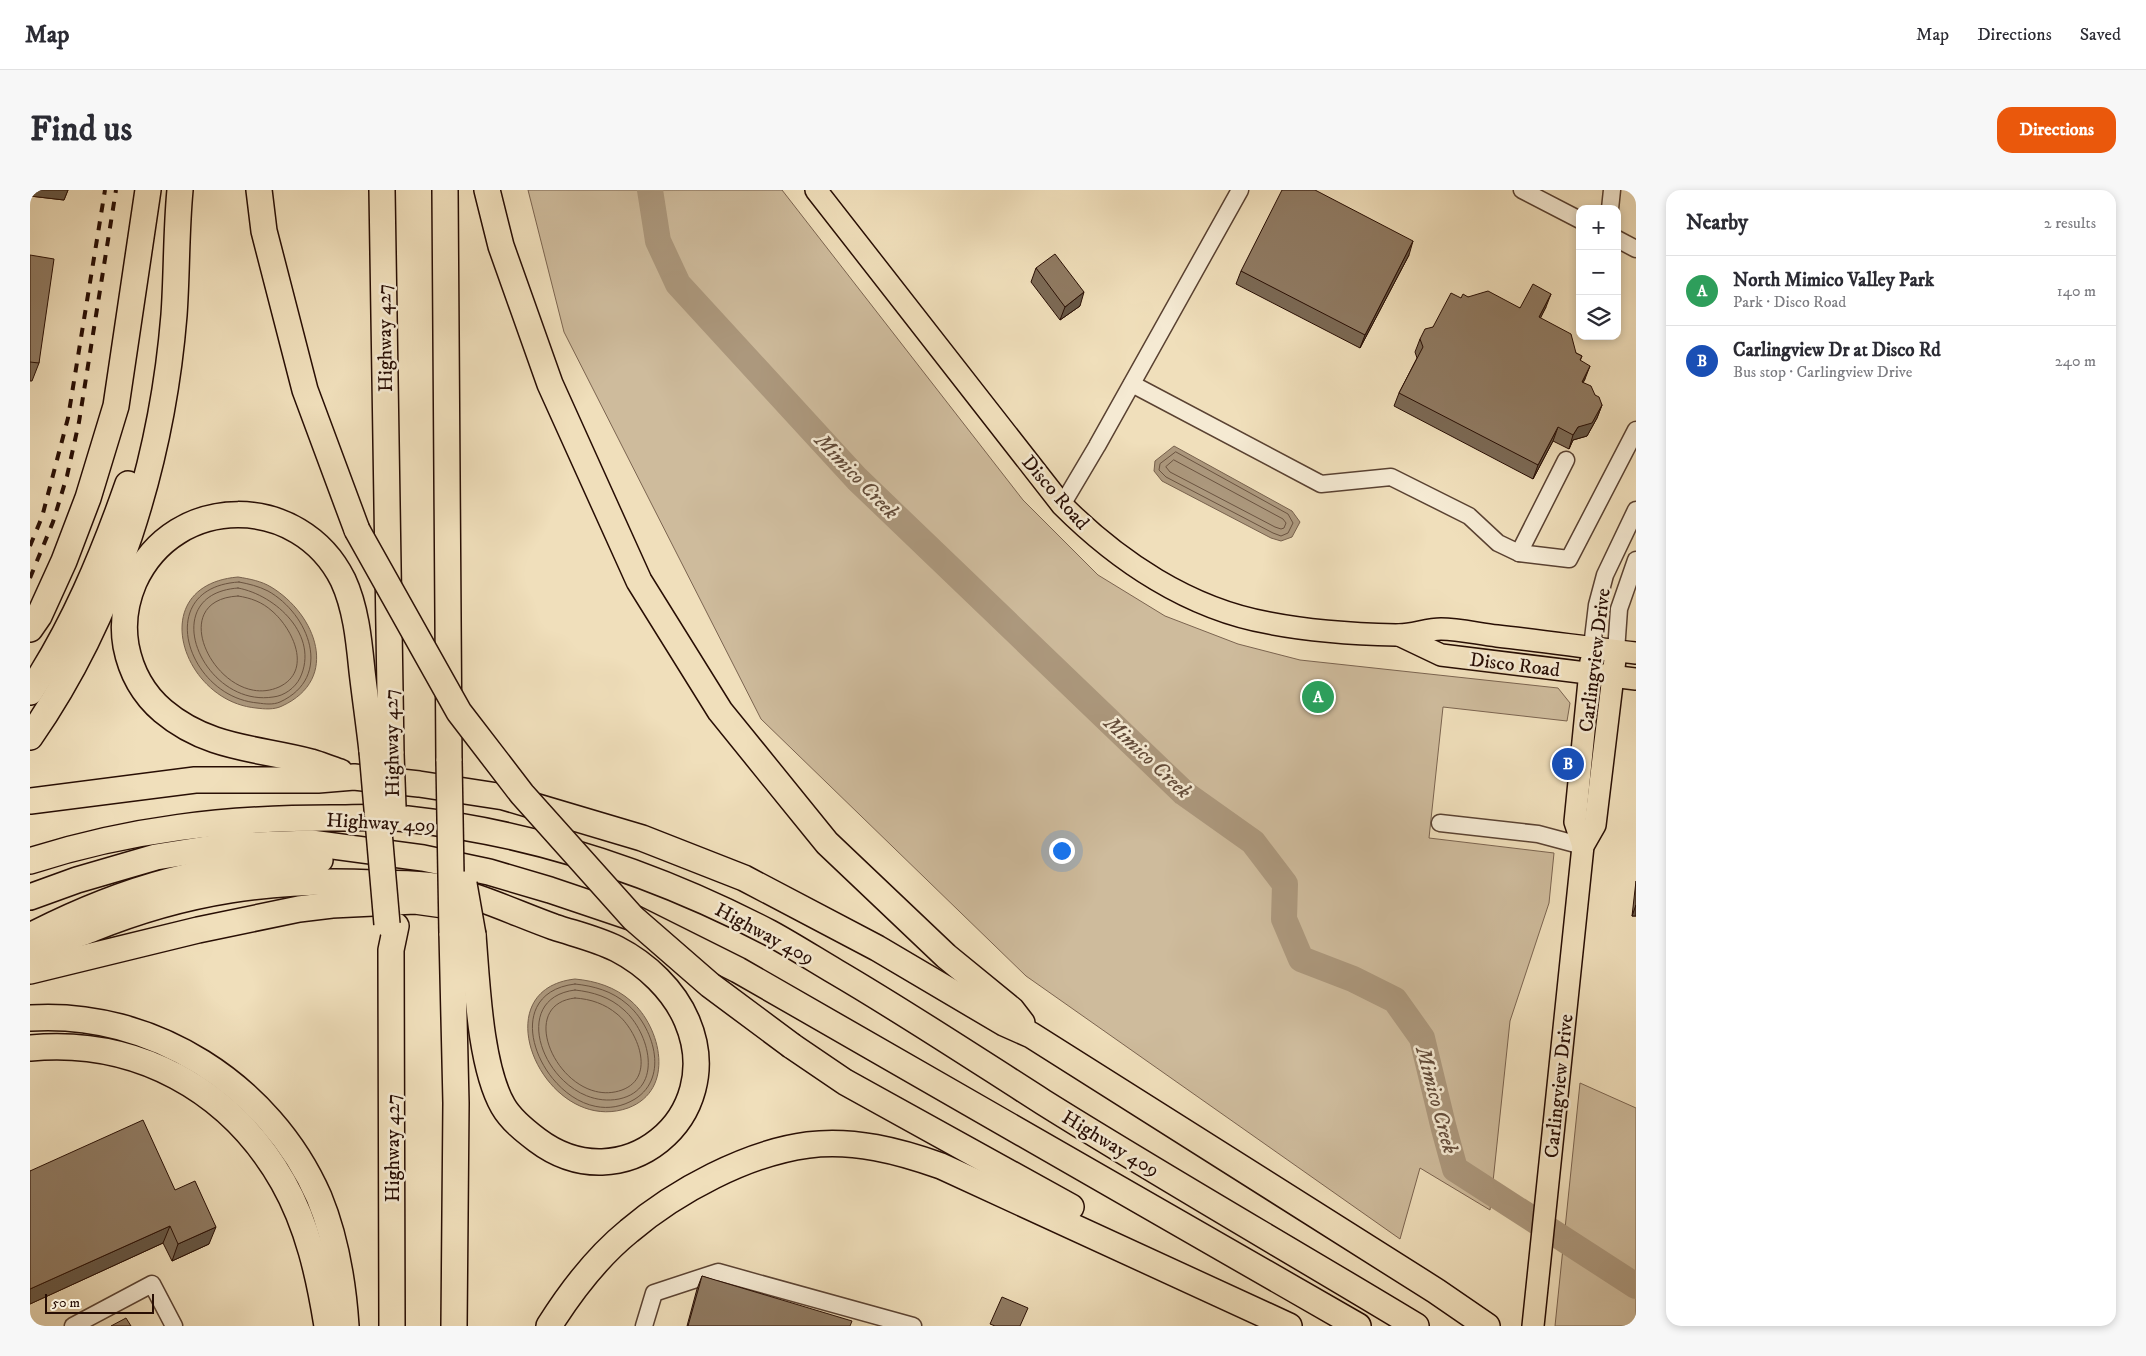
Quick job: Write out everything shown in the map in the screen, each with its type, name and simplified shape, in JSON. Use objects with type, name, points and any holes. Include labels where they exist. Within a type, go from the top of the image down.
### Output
[{"type":"highway","points":[[30,629],[39,616],[64,561],[88,498],[116,406],[148,190]]},
{"type":"highway","points":[[259,190],[264,231],[305,390],[358,530],[459,712],[522,794],[633,918],[710,984],[792,1046],[846,1082],[1289,1326]]},
{"type":"highway","name":"Highway 427","points":[[382,190],[382,753],[392,925],[392,1326]]},
{"type":"highway","points":[[37,944],[176,900],[235,889],[304,881],[433,886],[486,900],[521,915],[615,948],[653,974],[680,1005],[692,1034],[696,1050],[697,1076],[693,1093],[675,1125],[660,1140],[641,1153],[612,1162],[586,1162],[541,1143],[520,1127],[504,1106],[490,1070],[463,934],[450,805],[445,190]]},
{"type":"highway","points":[[487,190],[501,246],[554,393],[639,581],[720,711],[827,843],[946,956],[1012,1010],[1032,1035]]},
{"type":"highway","points":[[30,692],[55,652],[92,580],[138,456],[149,409],[179,200]]},
{"type":"highway","points":[[33,733],[75,665],[97,620],[140,502],[162,409],[174,315],[179,200]]},
{"type":"highway","points":[[354,777],[310,762],[242,749],[215,741],[188,730],[151,700],[141,686],[130,663],[124,624],[129,594],[136,579],[148,559],[174,532],[200,520],[243,514],[268,518],[291,526],[310,538],[326,554],[343,581],[351,605],[382,753]]},
{"type":"highway","points":[[30,801],[195,780],[318,780],[354,777],[419,784],[504,797],[642,838],[744,878],[877,948],[1004,1023],[1032,1035],[1436,1291],[1487,1326]]},
{"type":"highway","name":"Highway 409","points":[[30,861],[71,848],[127,834],[269,818],[405,818],[495,833],[564,849],[704,900],[774,935],[908,1014],[1044,1102],[1416,1326]]},
{"type":"highway","points":[[30,845],[66,835],[121,825],[183,827]]},
{"type":"highway","name":"Highway 409","points":[[30,897],[85,877],[156,857],[225,846],[311,843],[423,858],[489,872],[550,890],[636,919],[738,970],[1358,1326]]},
{"type":"highway","points":[[37,944],[71,915],[115,897],[196,873],[223,868],[289,861],[423,858]]},
{"type":"highway","points":[[30,971],[264,916],[332,906],[415,902],[521,915]]},
{"type":"highway","points":[[454,1326],[456,1103],[463,934]]},
{"type":"highway","points":[[30,1018],[67,1018],[91,1021],[155,1038],[209,1066],[254,1102],[290,1145],[318,1196],[337,1252],[346,1326]]},
{"type":"highway","points":[[30,1048],[69,1047],[96,1049],[141,1059],[162,1068],[197,1088],[232,1116],[269,1159],[299,1216],[313,1258],[327,1326]]},
{"type":"highway","points":[[549,1326],[568,1296],[608,1250],[629,1230],[668,1203],[710,1178],[751,1160],[808,1145],[832,1144],[898,1151],[941,1166],[1289,1326]]},
{"type":"main road","name":"Disco Road","points":[[816,190],[1062,505],[1085,528],[1121,558],[1171,587],[1230,613],[1267,623],[1303,628],[1398,635],[1441,629],[1626,652]]},
{"type":"main road","name":"Disco Road","points":[[1398,635],[1441,655],[1636,679]]},
{"type":"main road","name":"Carlingview Drive","points":[[1583,846],[1575,822],[1592,647]]},
{"type":"main road","name":"Carlingview Drive","points":[[1533,1326],[1583,846],[1595,825],[1613,676],[1626,652]]},
{"type":"street","points":[[1062,505],[1240,190]]},
{"type":"street","points":[[1522,190],[1576,218]]},
{"type":"street","points":[[1610,205],[1612,190]]},
{"type":"street","points":[[1621,241],[1636,249]]},
{"type":"street","points":[[1132,384],[1321,484],[1391,477],[1469,516],[1498,543],[1519,553],[1569,559],[1636,430]]},
{"type":"street","points":[[1519,553],[1566,460]]},
{"type":"street","name":"Carlingview Drive","points":[[1592,647],[1597,605],[1605,575],[1636,510]]},
{"type":"street","name":"Carlingview Drive","points":[[1626,652],[1619,609],[1625,586],[1636,560]]},
{"type":"street","points":[[1440,824],[1538,834],[1583,846]]},
{"type":"street","points":[[644,1326],[654,1293],[718,1272],[912,1326]]},
{"type":"street","points":[[73,1326],[152,1284],[174,1326]]},
{"type":"shaded area","points":[[528,190],[782,190],[1023,500],[1098,575],[1165,616],[1238,644],[1300,660],[1558,688],[1570,703],[1567,721],[1443,707],[1429,838],[1554,853],[1549,903],[1510,1021],[1490,1210],[1420,1168],[1400,1239],[1026,976],[761,719],[564,332]],"holes":[[[667,275],[1030,635],[1055,664],[1037,662]]]},
{"type":"shaded area","points":[[1580,1083],[1636,1108],[1636,1326],[1555,1326]]},
{"type":"water","points":[[1174,446],[1292,511],[1300,522],[1292,537],[1281,541],[1271,538],[1162,481],[1154,471],[1155,461]]},
{"type":"water","points":[[238,577],[263,583],[287,599],[300,613],[310,629],[316,646],[316,664],[312,680],[300,694],[279,707],[269,709],[256,708],[230,701],[208,686],[193,666],[184,643],[183,620],[191,600],[209,585]]},
{"type":"water","points":[[575,979],[590,981],[612,988],[631,1001],[650,1026],[659,1058],[658,1073],[653,1087],[643,1099],[628,1108],[598,1111],[572,1102],[550,1083],[535,1059],[528,1032],[531,1008],[546,989]]},
{"type":"building","points":[[1282,190],[1315,190],[1413,241],[1365,335],[1241,271]]},
{"type":"building","points":[[1055,254],[1084,292],[1065,307],[1036,268]]},
{"type":"building","points":[[30,255],[54,259],[39,363],[30,362]]},
{"type":"building","points":[[1533,284],[1551,294],[1539,317],[1571,334],[1576,353],[1582,356],[1580,360],[1590,366],[1582,382],[1591,386],[1602,405],[1592,423],[1578,427],[1573,435],[1558,427],[1538,465],[1399,393],[1423,347],[1420,339],[1425,329],[1433,327],[1451,293],[1461,298],[1463,294],[1468,297],[1488,291],[1520,308]]},
{"type":"building","points":[[143,1120],[175,1190],[195,1181],[216,1227],[178,1244],[170,1226],[30,1289],[30,1171]]},
{"type":"building","points":[[702,1276],[852,1321],[850,1326],[688,1326]]},
{"type":"building","points":[[1002,1297],[1028,1308],[1020,1326],[995,1326],[990,1324]]},
{"type":"building","points":[[126,1318],[131,1326],[111,1326]]},
{"type":"waterway","name":"Mimico Creek","points":[[650,190],[658,241],[678,284],[857,479],[1184,793],[1253,842],[1285,884],[1284,919],[1301,959],[1353,979],[1395,1000],[1422,1038],[1455,1169],[1636,1286]]},
{"type":"railway","points":[[30,546],[42,517],[68,418],[105,190]]},
{"type":"railway","points":[[30,578],[53,522],[67,476],[79,422],[116,190]]},
{"type":"place","name":"North Mimico Valley Park","points":[[1318,697]]},
{"type":"place","name":"Carlingview Dr at Disco Rd","points":[[1568,764]]}]
